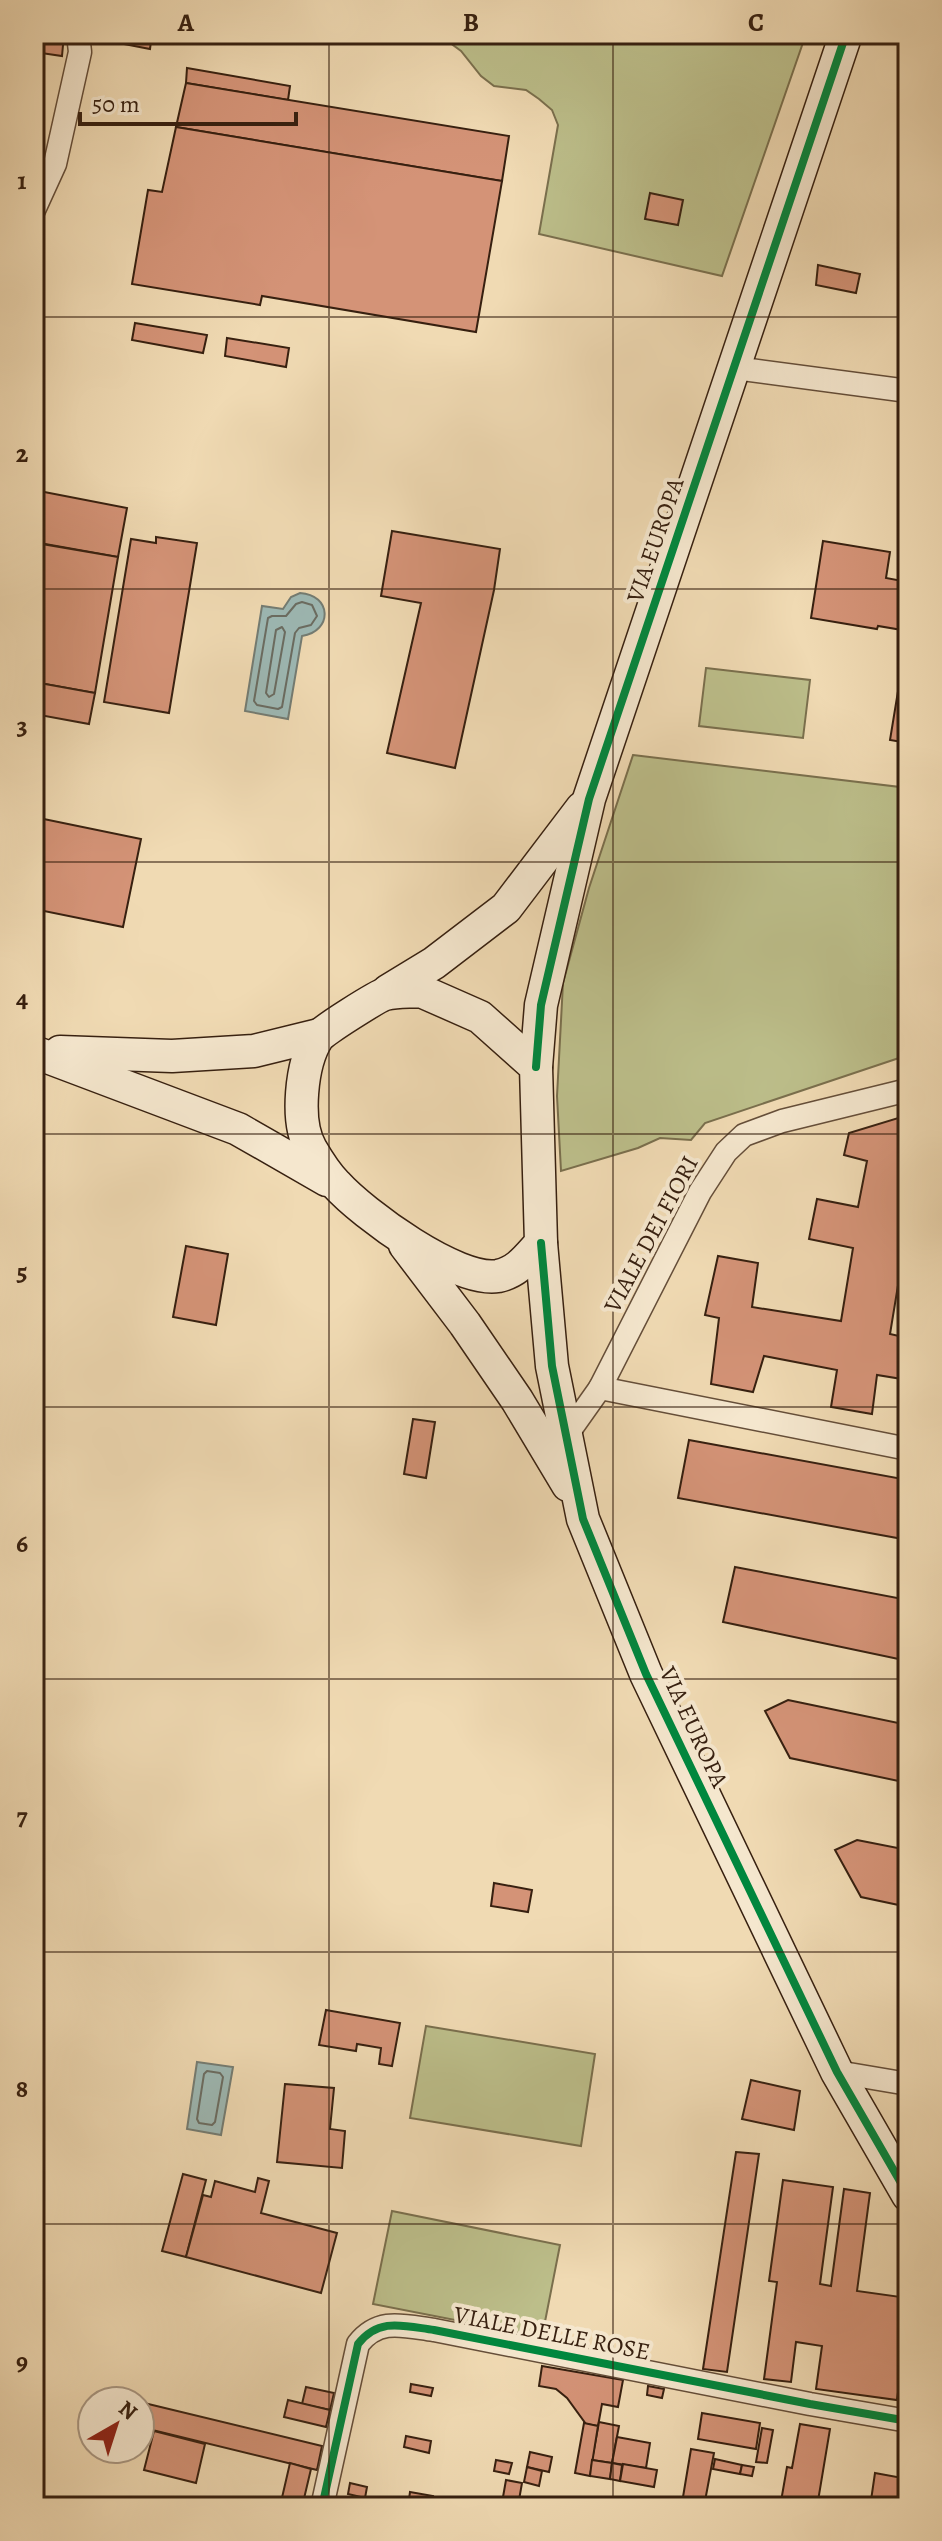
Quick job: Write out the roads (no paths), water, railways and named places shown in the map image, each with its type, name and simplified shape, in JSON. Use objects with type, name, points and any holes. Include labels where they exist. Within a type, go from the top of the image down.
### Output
[{"type":"street","points":[[34,210],[55,164],[80,52],[78,34]]},
{"type":"street","name":"VIA EUROPA","points":[[536,1067],[541,1005],[589,799],[846,34]]},
{"type":"street","points":[[735,368],[908,391]]},
{"type":"street","points":[[34,1052],[172,1056],[254,1051],[319,1035],[434,963],[506,908],[589,799]]},
{"type":"street","points":[[34,1052],[238,1129],[336,1185],[399,1237],[444,1262],[476,1274],[496,1276],[515,1270],[541,1243],[536,1067],[480,1017],[421,991],[382,994]]},
{"type":"street","points":[[319,1035],[307,1068],[300,1105],[309,1147],[336,1185]]},
{"type":"street","name":"VIALE DEI FIORI","points":[[566,1436],[600,1388],[700,1192],[726,1152],[744,1135],[782,1121],[908,1090]]},
{"type":"street","points":[[399,1237],[465,1324],[517,1400],[579,1505]]},
{"type":"street","name":"VIA EUROPA","points":[[541,1243],[552,1366],[579,1505],[646,1674],[837,2072],[908,2195]]},
{"type":"street","points":[[600,1388],[908,1449]]},
{"type":"street","points":[[837,2072],[908,2084]]},
{"type":"street","name":"VIALE DELLE ROSE","points":[[322,2507],[358,2344],[368,2331],[391,2324],[908,2421]]},
{"type":"water","points":[[300,593],[318,600],[325,613],[319,627],[302,636],[288,719],[245,711],[262,606],[283,609],[291,597]]},
{"type":"water","points":[[197,2062],[233,2067],[221,2135],[187,2129]]}]
